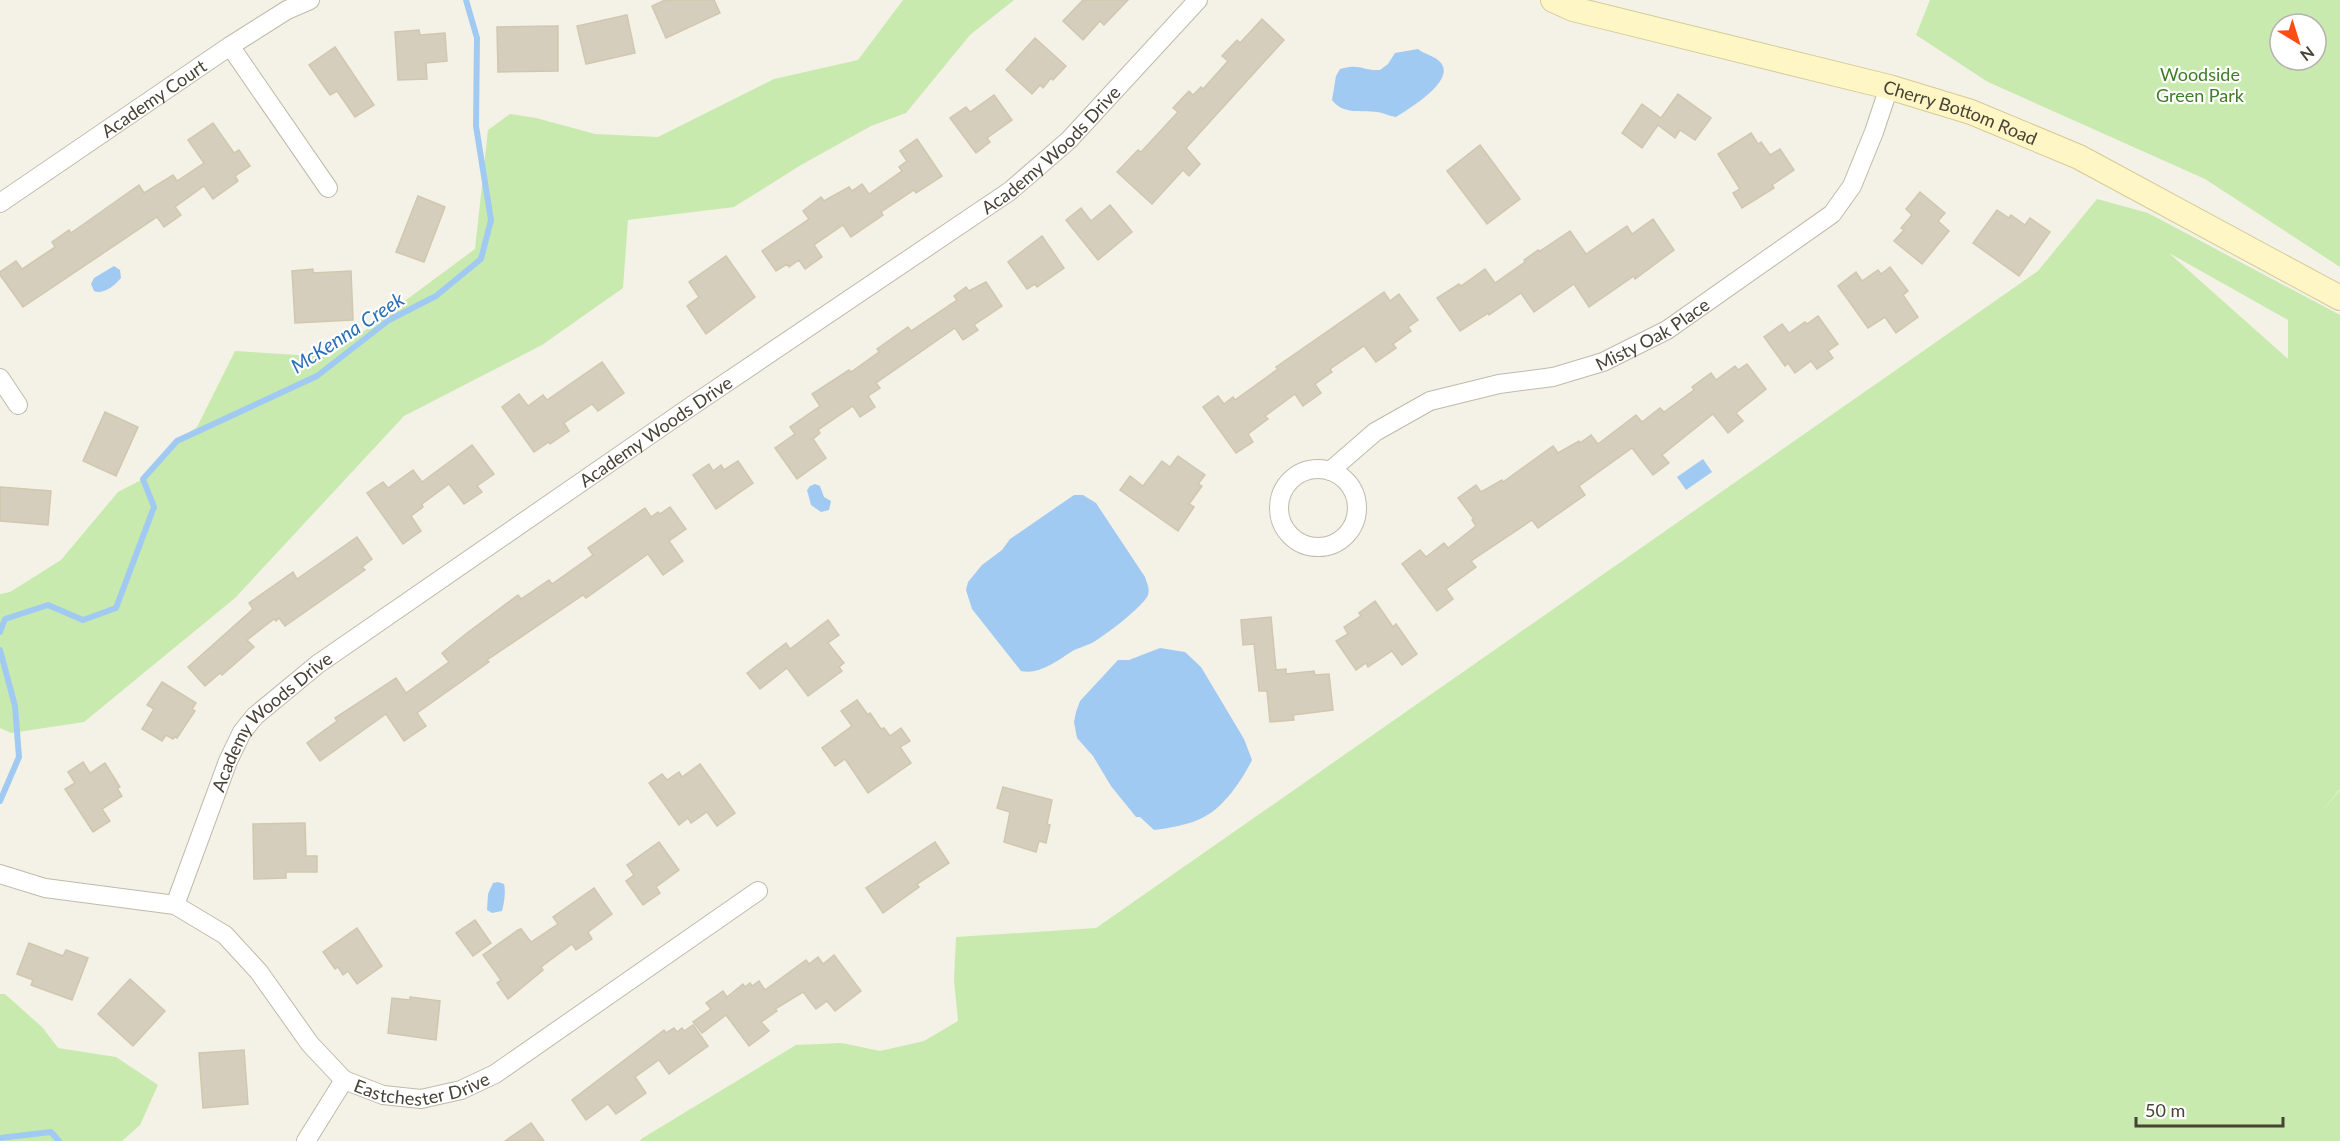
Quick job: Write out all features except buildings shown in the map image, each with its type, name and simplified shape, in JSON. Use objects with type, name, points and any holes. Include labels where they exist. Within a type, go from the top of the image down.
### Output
[{"type":"main road","name":"Cherry Bottom Road","points":[[1553,0],[1573,9],[1889,87],[1971,112],[2079,158],[2340,298]]},
{"type":"street","name":"Academy Court","points":[[0,203],[230,46],[287,10],[310,0]]},
{"type":"street","name":"Academy Woods Drive","points":[[176,905],[228,761],[242,732],[255,716],[327,658],[693,405],[1010,191],[1069,140],[1198,0]]},
{"type":"street","points":[[230,46],[328,188]]},
{"type":"street","name":"Misty Oak Place","points":[[1330,471],[1375,432],[1430,401],[1499,384],[1553,377],[1611,360],[1667,330],[1832,214],[1852,186],[1889,87]]},
{"type":"street","points":[[0,378],[18,405]]},
{"type":"street","points":[[1308,470],[1330,471],[1340,476],[1348,484],[1357,504],[1356,515],[1347,535],[1338,542],[1327,546],[1306,546],[1296,541],[1282,524],[1279,513],[1283,491],[1298,475],[1308,470]]},
{"type":"street","name":"Eastchester Drive","points":[[0,874],[45,888],[176,905],[225,934],[259,972],[310,1044],[344,1080],[383,1095],[421,1099],[461,1090],[495,1074],[758,891]]},
{"type":"street","points":[[306,1141],[344,1080]]},
{"type":"green space","points":[[903,0],[1014,0],[970,35],[906,113],[871,126],[801,165],[734,207],[628,220],[623,288],[542,345],[404,416],[235,598],[84,722],[11,733],[0,728],[0,594],[10,592],[61,560],[118,492],[143,479],[177,441],[197,427],[235,351],[329,357],[475,249],[488,130],[510,114],[536,118],[595,134],[658,137],[774,79],[858,60]]},
{"type":"green space","name":"Woodside Green Park","points":[[1930,0],[2340,0],[2340,267],[2205,179],[1988,82],[1916,35]]},
{"type":"green space","points":[[2097,199],[2148,213],[2340,315],[2340,789],[2319,815],[2340,790],[2340,1141],[640,1141],[796,1045],[842,1043],[880,1051],[924,1041],[958,1021],[954,980],[956,937],[1096,928],[2038,271]],"holes":[[[2169,253],[2288,320],[2287,358]]]},
{"type":"green space","points":[[0,994],[5,994],[43,1028],[58,1048],[116,1057],[158,1085],[140,1125],[122,1141],[0,1141]]},
{"type":"water","points":[[1418,49],[1438,60],[1443,67],[1443,75],[1430,92],[1396,117],[1377,112],[1347,110],[1336,105],[1332,100],[1336,76],[1340,69],[1357,67],[1380,70],[1388,64],[1395,53]]},
{"type":"water","points":[[114,266],[120,270],[121,278],[102,292],[94,291],[91,284],[94,278]]},
{"type":"water","points":[[1703,459],[1712,472],[1686,490],[1677,477]]},
{"type":"water","points":[[815,484],[820,486],[824,497],[831,501],[829,510],[821,512],[811,505],[807,490]]},
{"type":"water","points":[[1074,495],[1083,495],[1096,503],[1145,577],[1148,595],[1131,614],[1092,643],[1041,669],[1021,671],[972,609],[966,590],[968,582],[982,565],[1002,550],[1010,539]]},
{"type":"water","points":[[1160,648],[1185,652],[1201,667],[1244,739],[1252,760],[1232,792],[1212,812],[1186,824],[1154,830],[1140,817],[1136,817],[1111,786],[1093,756],[1077,738],[1074,722],[1080,701],[1118,660],[1129,660]]},
{"type":"water","points":[[493,883],[504,884],[502,911],[492,913],[487,910],[488,894]]},
{"type":"waterway","name":"McKenna Creek","points":[[0,632],[5,619],[48,605],[83,620],[116,608],[154,507],[143,479],[177,441],[317,376],[389,320],[436,296],[481,259],[491,220],[476,126],[477,38],[466,0]]},
{"type":"waterway","name":"McKenna Creek","points":[[0,650],[15,706],[19,757],[0,801]]},
{"type":"waterway","name":"McKenna Creek","points":[[0,1138],[51,1132],[59,1141]]}]
